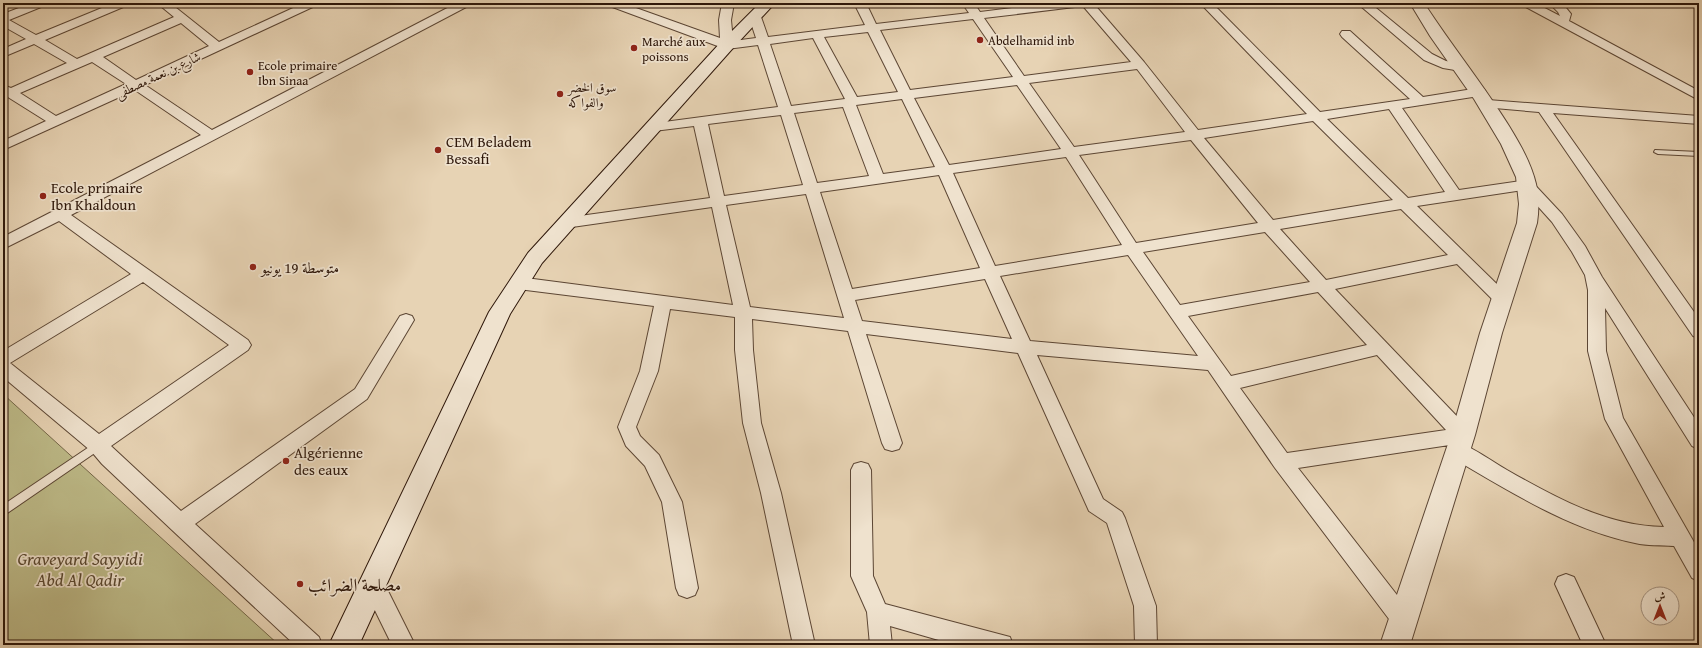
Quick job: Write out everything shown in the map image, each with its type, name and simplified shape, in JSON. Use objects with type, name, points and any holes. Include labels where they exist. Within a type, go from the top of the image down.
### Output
[{"type":"street","points":[[3,20],[42,3]]},
{"type":"street","points":[[3,53],[124,3]]},
{"type":"street","points":[[162,3],[218,47]]},
{"type":"street","name":"شارع بن نعمة مصطفى","points":[[3,146],[313,3]]},
{"type":"street","points":[[3,244],[466,3]]},
{"type":"street","points":[[612,3],[726,45],[872,29],[973,9],[1081,3]]},
{"type":"street","points":[[726,45],[728,3]]},
{"type":"street","points":[[860,3],[944,170],[1096,505],[1115,518],[1145,606],[1146,645]]},
{"type":"street","points":[[1086,3],[1140,64],[1194,135],[1269,226],[1322,286],[1381,348],[1461,443],[1520,487],[1586,520],[1635,534],[1680,537]]},
{"type":"street","points":[[1206,3],[1317,117],[1502,299]]},
{"type":"street","points":[[1363,3],[1428,57],[1443,64],[1461,67]]},
{"type":"street","points":[[1397,644],[1403,620],[1461,443],[1491,333],[1527,223],[1529,210],[1527,185],[1519,161],[1483,98],[1417,3]]},
{"type":"street","points":[[1526,3],[1699,96]]},
{"type":"street","points":[[1555,3],[1566,14],[1566,17],[1562,22]]},
{"type":"street","points":[[973,9],[1070,152],[1132,249],[1226,384],[1282,462],[1403,620]]},
{"type":"street","points":[[344,645],[500,312],[518,283],[535,258],[565,223],[654,127],[726,45],[761,10]]},
{"type":"street","points":[[761,10],[763,42],[812,189],[892,443]]},
{"type":"street","points":[[6,91],[94,57],[182,18]]},
{"type":"street","points":[[3,20],[77,64]]},
{"type":"street","points":[[1346,34],[1420,101]]},
{"type":"street","points":[[817,35],[850,102],[878,180]]},
{"type":"street","points":[[94,57],[137,84],[212,136]]},
{"type":"street","points":[[654,127],[1140,64]]},
{"type":"street","points":[[1677,84],[1699,101]]},
{"type":"street","points":[[6,91],[56,122]]},
{"type":"street","points":[[565,223],[718,203],[1420,101],[1483,98],[1542,107],[1699,120]]},
{"type":"street","points":[[1393,105],[1456,195]]},
{"type":"street","points":[[1542,107],[1699,332]]},
{"type":"street","points":[[700,121],[743,312],[744,350],[752,423],[771,493],[804,645]]},
{"type":"street","points":[[846,296],[1456,195],[1527,185]]},
{"type":"street","points":[[1527,185],[1557,218],[1579,250],[1593,275],[1699,441]]},
{"type":"street","points":[[60,215],[242,345],[98,445]]},
{"type":"street","points":[[1176,312],[1322,286],[1459,258]]},
{"type":"street","points":[[144,274],[5,369],[98,445],[109,458],[179,524],[311,645]]},
{"type":"street","points":[[1593,275],[1596,290],[1597,351],[1614,419],[1699,571]]},
{"type":"street","points":[[518,283],[1024,347],[1213,364]]},
{"type":"street","points":[[663,302],[649,371],[627,427],[633,441],[652,461],[672,502],[687,588]]},
{"type":"street","points":[[179,524],[361,394],[406,320]]},
{"type":"street","points":[[1226,384],[1381,348]]},
{"type":"street","points":[[1282,462],[1461,443]]},
{"type":"street","points":[[861,470],[862,576],[878,612],[881,645]]},
{"type":"street","points":[[372,584],[404,645]]},
{"type":"street","points":[[1566,584],[1595,645]]},
{"type":"street","points":[[878,612],[980,641],[1002,645]]},
{"type":"lane","points":[[1658,152],[1699,154]]},
{"type":"lane","points":[[3,510],[98,445]]},
{"type":"green space","name":"Graveyard Sayyidi Abd Al Qadir","points":[[3,394],[279,645],[3,645]]},
{"type":"place","name":"Abdelhamid inb","points":[[980,40]]},
{"type":"place","name":"Marché aux poissons","points":[[634,48]]},
{"type":"place","name":"Ecole primaire Ibn Sinaa","points":[[250,72]]},
{"type":"place","name":"سوق الخضر والفواكه","points":[[560,94]]},
{"type":"place","name":"CEM Beladem Bessafi","points":[[438,150]]},
{"type":"place","name":"Ecole primaire Ibn Khaldoun","points":[[43,196]]},
{"type":"place","name":"متوسطة 19 يونيو","points":[[253,267]]},
{"type":"place","name":"Algérienne des eaux","points":[[286,461]]},
{"type":"place","name":"مصلحة الضرائب","points":[[300,584]]}]
